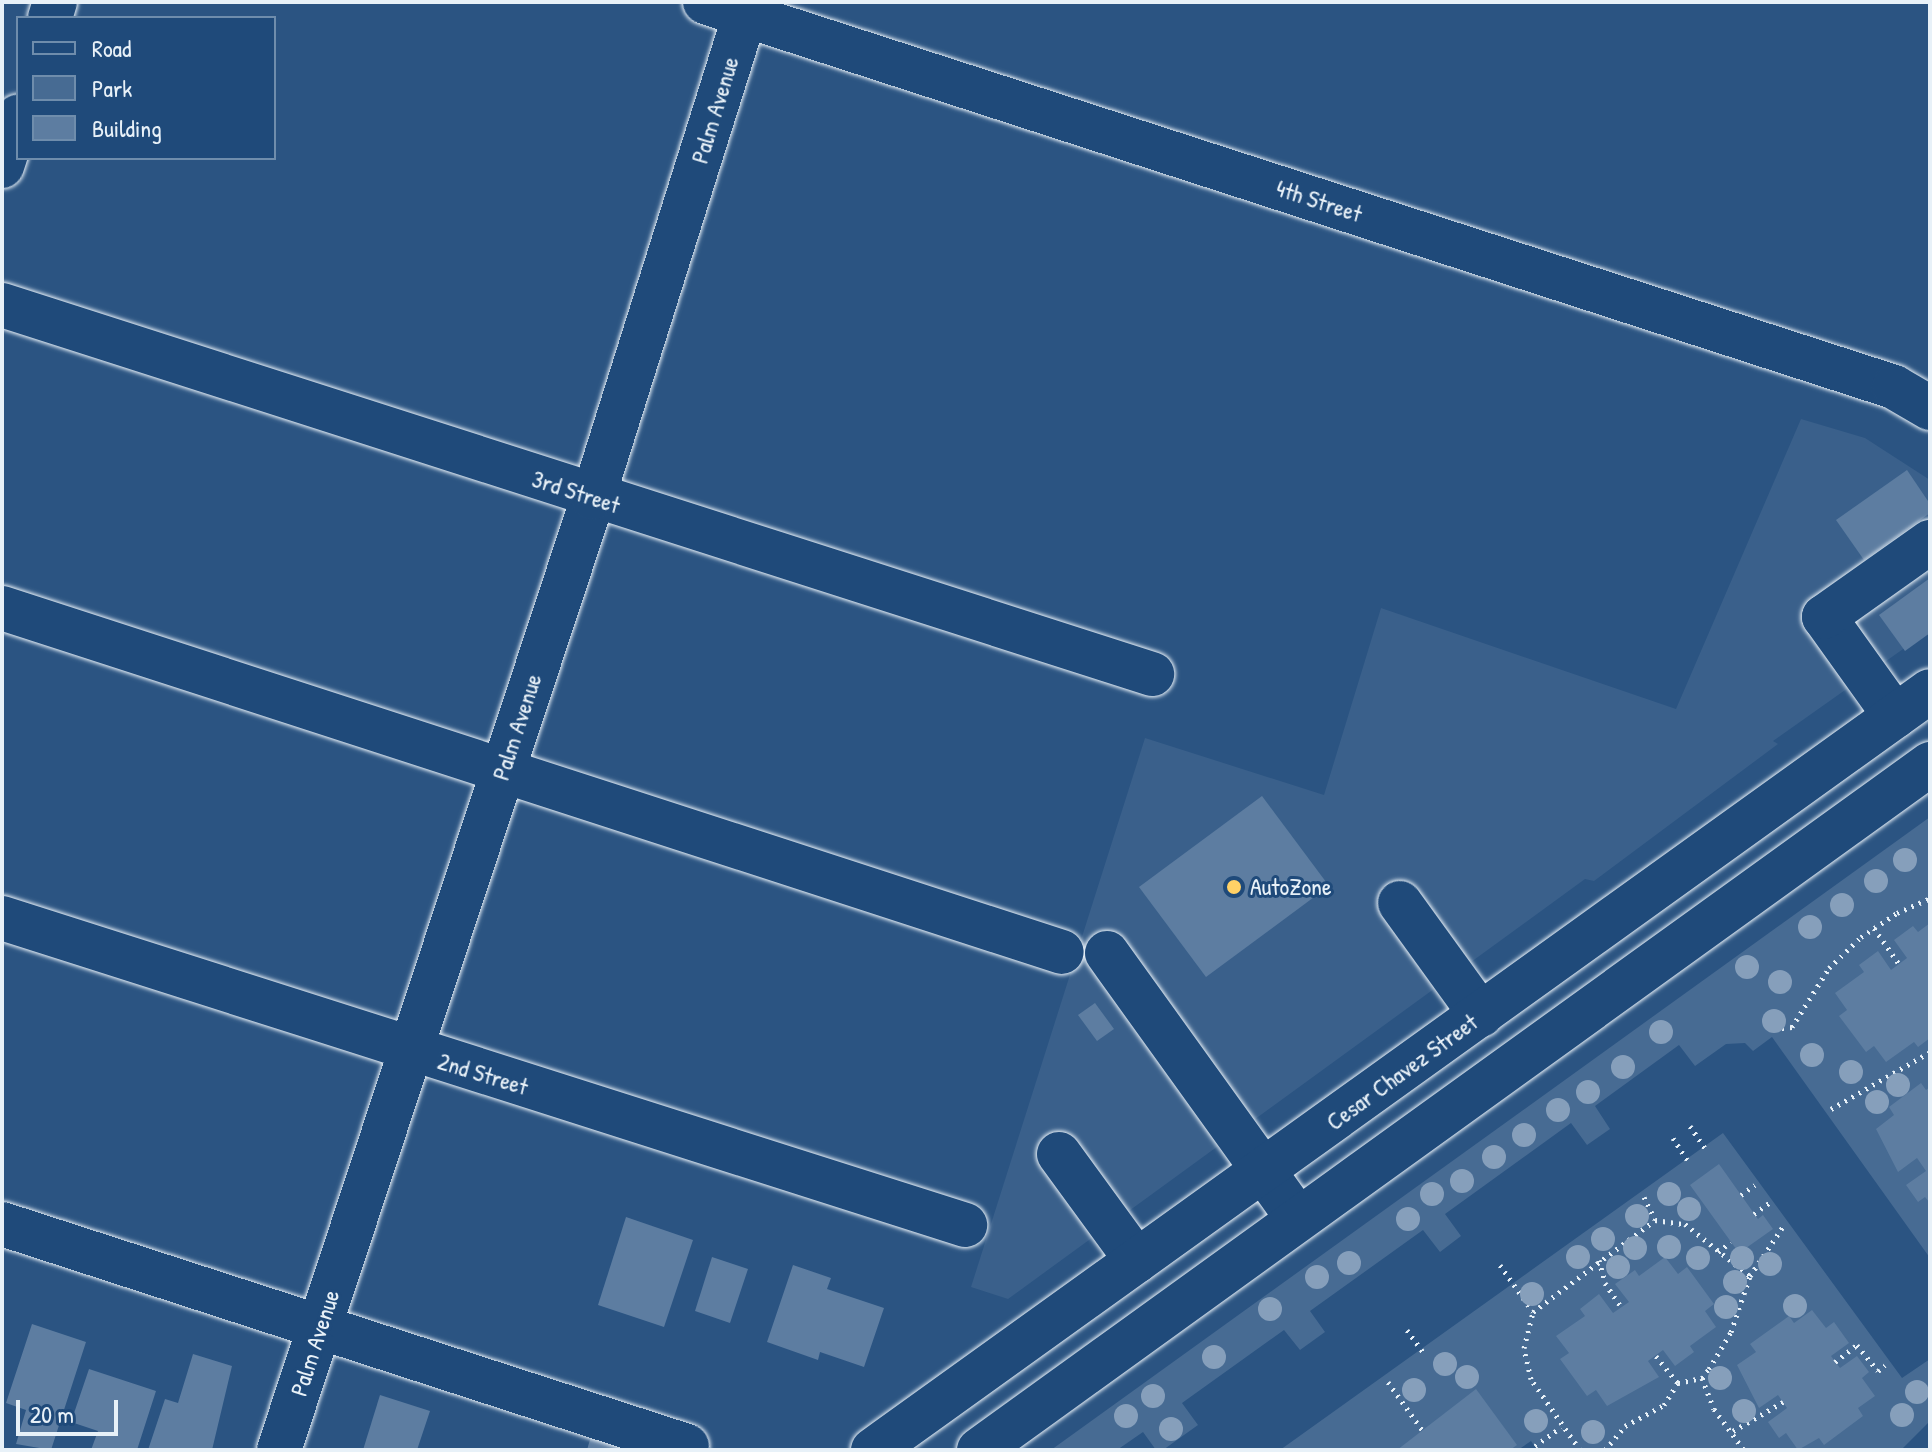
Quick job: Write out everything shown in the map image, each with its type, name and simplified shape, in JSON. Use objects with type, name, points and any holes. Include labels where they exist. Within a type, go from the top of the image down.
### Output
[{"type":"street","name":"4th Street","points":[[733,6],[1881,383],[1930,408]]},
{"type":"street","name":"Palm Avenue","points":[[279,1450],[593,498],[733,6]]},
{"type":"street","points":[[2,166],[16,123]]},
{"type":"street","name":"3rd Street","points":[[2,305],[593,498],[1152,674]]},
{"type":"street","points":[[1895,716],[1824,617],[1930,542]]},
{"type":"street","points":[[2,608],[1062,952]]},
{"type":"street","name":"Cesar Chavez Street","points":[[873,1450],[1930,691]]},
{"type":"street","points":[[979,1450],[1930,764]]},
{"type":"street","points":[[1400,903],[1481,1015]]},
{"type":"street","name":"2nd Street","points":[[2,918],[411,1051],[965,1225]]},
{"type":"street","points":[[1107,953],[1298,1219]]},
{"type":"street","points":[[1059,1154],[1137,1261]]},
{"type":"street","points":[[2,1224],[687,1446]]},
{"type":"path","points":[[1774,1029],[1792,1027],[1829,968],[1874,928],[1930,898]]},
{"type":"path","points":[[1874,928],[1899,964]]},
{"type":"path","points":[[1831,1109],[1930,1052]]},
{"type":"path","points":[[1690,1126],[1707,1151]]},
{"type":"path","points":[[1673,1138],[1690,1164]]},
{"type":"path","points":[[1741,1195],[1755,1185]]},
{"type":"path","points":[[1644,1197],[1655,1220]]},
{"type":"path","points":[[1754,1214],[1769,1203]]},
{"type":"path","points":[[1580,1450],[1537,1391],[1527,1362],[1524,1335],[1533,1312],[1655,1220],[1685,1224],[1750,1276]]},
{"type":"path","points":[[1605,1450],[1625,1426],[1664,1405],[1678,1383],[1702,1378],[1731,1332],[1750,1276],[1784,1225]]},
{"type":"path","points":[[1718,1252],[1731,1242]]},
{"type":"path","points":[[1599,1260],[1605,1283],[1621,1307]]},
{"type":"path","points":[[1500,1265],[1533,1312]]},
{"type":"path","points":[[1407,1330],[1425,1355]]},
{"type":"path","points":[[1835,1362],[1857,1345],[1878,1371],[1885,1365]]},
{"type":"path","points":[[1656,1356],[1678,1383]]},
{"type":"path","points":[[1702,1378],[1714,1409],[1744,1450]]},
{"type":"path","points":[[1388,1382],[1423,1431]]},
{"type":"path","points":[[1733,1431],[1783,1402]]},
{"type":"path","points":[[1535,1446],[1561,1427]]},
{"type":"shaded area","points":[[1801,419],[1865,438],[1930,480],[1930,630],[1773,741],[1778,744],[1594,881],[1585,879],[1008,1299],[971,1287],[1145,738],[1324,795],[1381,608],[1676,709]]},
{"type":"green space","points":[[1930,817],[1930,1258],[1772,1037],[1753,1051],[1745,1043],[1726,1044],[1695,1066],[1679,1045],[1595,1106],[1610,1129],[1587,1145],[1571,1123],[1445,1214],[1461,1236],[1440,1252],[1423,1230],[1310,1311],[1325,1332],[1300,1350],[1284,1330],[1182,1403],[1198,1425],[1163,1450],[1156,1450],[1143,1432],[1117,1450],[1051,1450]]},
{"type":"green space","points":[[1723,1133],[1902,1378],[1930,1359],[1930,1421],[1901,1450],[1537,1450],[1531,1441],[1518,1450],[1280,1450]]},
{"type":"building","points":[[1907,470],[1930,504],[1930,513],[1864,560],[1836,520]]},
{"type":"building","points":[[1930,578],[1930,633],[1905,651],[1879,615]]},
{"type":"building","name":"AutoZone","points":[[1262,796],[1329,886],[1206,977],[1139,887]]},
{"type":"building","points":[[1930,923],[1930,1038],[1918,1047],[1914,1042],[1886,1062],[1874,1046],[1866,1052],[1839,1016],[1847,1010],[1835,993],[1864,972],[1859,965],[1878,951],[1891,970],[1907,958],[1894,940],[1913,926],[1918,932]]},
{"type":"building","points":[[1095,1003],[1114,1029],[1097,1041],[1078,1015]]},
{"type":"building","points":[[1921,1083],[1926,1090],[1930,1087],[1930,1203],[1925,1197],[1918,1202],[1906,1185],[1926,1171],[1917,1158],[1898,1172],[1876,1129],[1894,1115],[1889,1107]]},
{"type":"building","points":[[1719,1164],[1758,1219],[1763,1215],[1773,1229],[1739,1253],[1690,1185]]},
{"type":"building","points":[[626,1217],[693,1240],[664,1327],[598,1305]]},
{"type":"building","points":[[712,1257],[748,1269],[730,1323],[695,1311]]},
{"type":"building","points":[[1665,1257],[1678,1274],[1687,1267],[1714,1304],[1705,1311],[1716,1327],[1690,1346],[1694,1352],[1675,1366],[1663,1350],[1648,1361],[1659,1377],[1607,1406],[1596,1390],[1587,1396],[1560,1359],[1569,1353],[1556,1336],[1585,1316],[1580,1309],[1599,1294],[1613,1313],[1629,1302],[1615,1284],[1635,1270],[1639,1276]]},
{"type":"building","points":[[793,1265],[831,1278],[827,1289],[884,1308],[864,1367],[820,1352],[818,1360],[767,1342]]},
{"type":"building","points":[[1812,1310],[1826,1328],[1834,1322],[1849,1343],[1831,1356],[1840,1368],[1857,1356],[1869,1372],[1862,1378],[1875,1396],[1858,1408],[1863,1416],[1824,1445],[1819,1438],[1798,1450],[1786,1433],[1779,1438],[1768,1422],[1787,1408],[1778,1395],[1759,1408],[1737,1365],[1756,1352],[1750,1344],[1789,1316],[1794,1323]]},
{"type":"building","points":[[32,1324],[86,1342],[51,1450],[16,1444],[26,1410],[6,1403]]},
{"type":"building","points":[[193,1354],[232,1366],[212,1450],[148,1450],[165,1399],[178,1403]]},
{"type":"building","points":[[89,1369],[156,1391],[137,1450],[91,1450],[98,1431],[71,1422]]},
{"type":"building","points":[[1476,1389],[1517,1445],[1510,1450],[1397,1450]]},
{"type":"building","points":[[380,1395],[430,1411],[417,1450],[363,1450]]},
{"type":"building","points":[[591,1436],[632,1450],[587,1450]]},
{"type":"place","name":"AutoZone","points":[[1234,887]]}]
